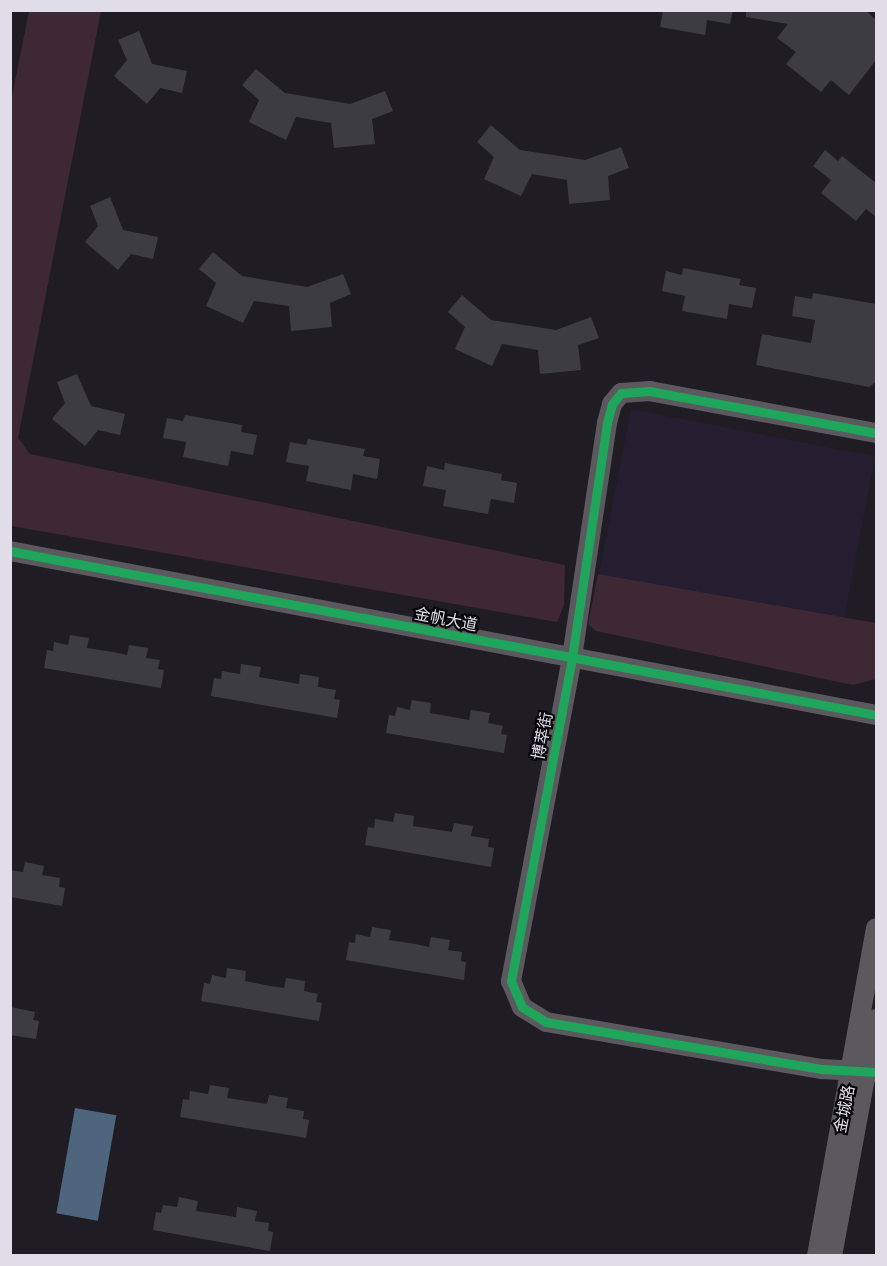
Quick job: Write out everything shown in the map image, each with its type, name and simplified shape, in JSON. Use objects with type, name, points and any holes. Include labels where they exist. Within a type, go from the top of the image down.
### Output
[{"type":"street","name":"博萃街","points":[[865,1072],[810,1067],[546,1022],[522,1007],[511,981],[572,658],[607,423],[612,404],[621,393],[650,391],[876,433]]},
{"type":"street","name":"金帆大道","points":[[10,551],[876,715]]},
{"type":"street","name":"金城路","points":[[817,1256],[865,1072],[876,927]]},
{"type":"street","name":"金城路","points":[[832,1256],[876,1018]]},
{"type":"shaded area","points":[[29,11],[101,11],[18,438],[30,454],[565,565],[564,605],[557,622],[11,526],[10,106]]},
{"type":"shaded area","points":[[631,409],[875,457],[843,621],[599,574]]},
{"type":"shaded area","points":[[598,574],[876,623],[876,679],[853,685],[596,631],[588,624]]},
{"type":"water","points":[[75,1108],[116,1115],[98,1221],[56,1213]]},
{"type":"building","points":[[663,10],[733,10],[730,24],[707,20],[705,35],[660,27]]},
{"type":"building","points":[[746,10],[865,10],[876,20],[876,60],[849,95],[831,80],[821,92],[786,64],[796,52],[777,38],[788,24],[746,17]]},
{"type":"building","points":[[139,31],[152,64],[187,71],[182,93],[160,88],[147,104],[114,76],[127,60],[118,40]]},
{"type":"building","points":[[256,69],[285,93],[350,104],[385,91],[393,111],[372,119],[375,144],[334,148],[331,123],[296,117],[286,140],[249,122],[259,100],[242,85]]},
{"type":"building","points":[[491,125],[520,150],[585,160],[621,147],[629,168],[608,176],[610,200],[569,204],[567,180],[532,174],[521,196],[484,179],[494,157],[477,142]]},
{"type":"building","points":[[825,150],[838,161],[842,156],[876,183],[876,217],[866,209],[856,221],[821,193],[831,180],[813,166]]},
{"type":"building","points":[[110,197],[123,230],[158,237],[153,259],[131,254],[118,270],[85,242],[98,226],[90,206]]},
{"type":"building","points":[[213,252],[242,276],[307,287],[343,274],[351,294],[330,303],[332,327],[291,331],[289,306],[254,301],[243,323],[206,306],[216,283],[199,269]]},
{"type":"building","points":[[683,268],[741,279],[739,285],[756,288],[752,308],[729,304],[727,319],[682,311],[685,296],[662,291],[666,271],[682,275]]},
{"type":"building","points":[[813,293],[876,304],[876,382],[869,387],[756,365],[762,334],[811,343],[815,320],[792,316],[795,296],[812,299]]},
{"type":"building","points":[[462,295],[491,320],[556,330],[591,317],[599,338],[578,345],[581,370],[540,374],[538,350],[502,344],[492,366],[455,349],[465,327],[448,312]]},
{"type":"building","points":[[77,374],[91,406],[125,414],[120,435],[98,430],[85,446],[52,419],[65,403],[57,382]]},
{"type":"building","points":[[185,415],[242,425],[241,432],[257,435],[253,455],[231,451],[228,466],[183,457],[186,442],[163,438],[167,418],[183,421]]},
{"type":"building","points":[[308,439],[365,449],[363,456],[380,459],[377,479],[353,474],[351,490],[306,481],[309,466],[286,462],[290,442],[306,445]]},
{"type":"building","points":[[445,463],[502,474],[501,480],[517,483],[514,503],[491,499],[488,514],[443,506],[446,490],[423,486],[427,466],[444,470]]},
{"type":"building","points":[[70,635],[89,638],[87,648],[127,655],[129,645],[148,648],[146,658],[160,660],[158,669],[164,670],[161,688],[44,668],[47,650],[53,651],[54,642],[68,645]]},
{"type":"building","points":[[241,664],[261,667],[259,677],[299,684],[300,674],[319,677],[318,687],[336,690],[334,699],[340,700],[337,718],[211,696],[214,678],[221,679],[222,671],[240,674]]},
{"type":"building","points":[[412,700],[431,703],[430,713],[469,720],[471,710],[490,713],[488,723],[503,726],[501,734],[507,735],[504,753],[386,733],[389,715],[395,716],[397,707],[410,710]]},
{"type":"building","points":[[395,813],[414,816],[413,826],[452,832],[454,823],[473,826],[471,836],[489,839],[488,847],[494,848],[491,867],[365,845],[368,827],[374,828],[375,819],[393,822]]},
{"type":"building","points":[[25,862],[44,866],[42,875],[60,878],[59,887],[65,888],[62,906],[10,897],[10,870],[23,872]]},
{"type":"building","points":[[372,927],[391,930],[389,940],[429,947],[431,937],[450,940],[448,950],[462,952],[461,961],[466,962],[464,980],[346,960],[349,942],[355,943],[356,934],[370,937]]},
{"type":"building","points":[[227,968],[246,971],[245,981],[270,986],[284,988],[286,978],[305,981],[304,991],[318,994],[316,1002],[322,1003],[319,1021],[201,1001],[204,983],[210,984],[212,975],[226,978]]},
{"type":"building","points":[[10,1007],[35,1012],[33,1020],[39,1021],[36,1039],[10,1035]]},
{"type":"building","points":[[210,1085],[229,1088],[227,1098],[267,1104],[269,1095],[288,1098],[286,1108],[304,1111],[303,1119],[309,1120],[306,1138],[180,1117],[183,1099],[189,1100],[190,1091],[208,1094]]},
{"type":"building","points":[[179,1197],[198,1201],[196,1211],[236,1217],[237,1207],[257,1211],[255,1221],[269,1223],[268,1231],[273,1232],[270,1251],[153,1230],[156,1212],[161,1213],[163,1205],[177,1207]]},
{"type":"cycle path","points":[[876,433],[650,391],[621,393],[612,404],[607,423],[572,658],[511,981],[522,1007],[546,1022],[822,1069],[876,1072]]},
{"type":"cycle path","points":[[10,551],[876,715]]}]
